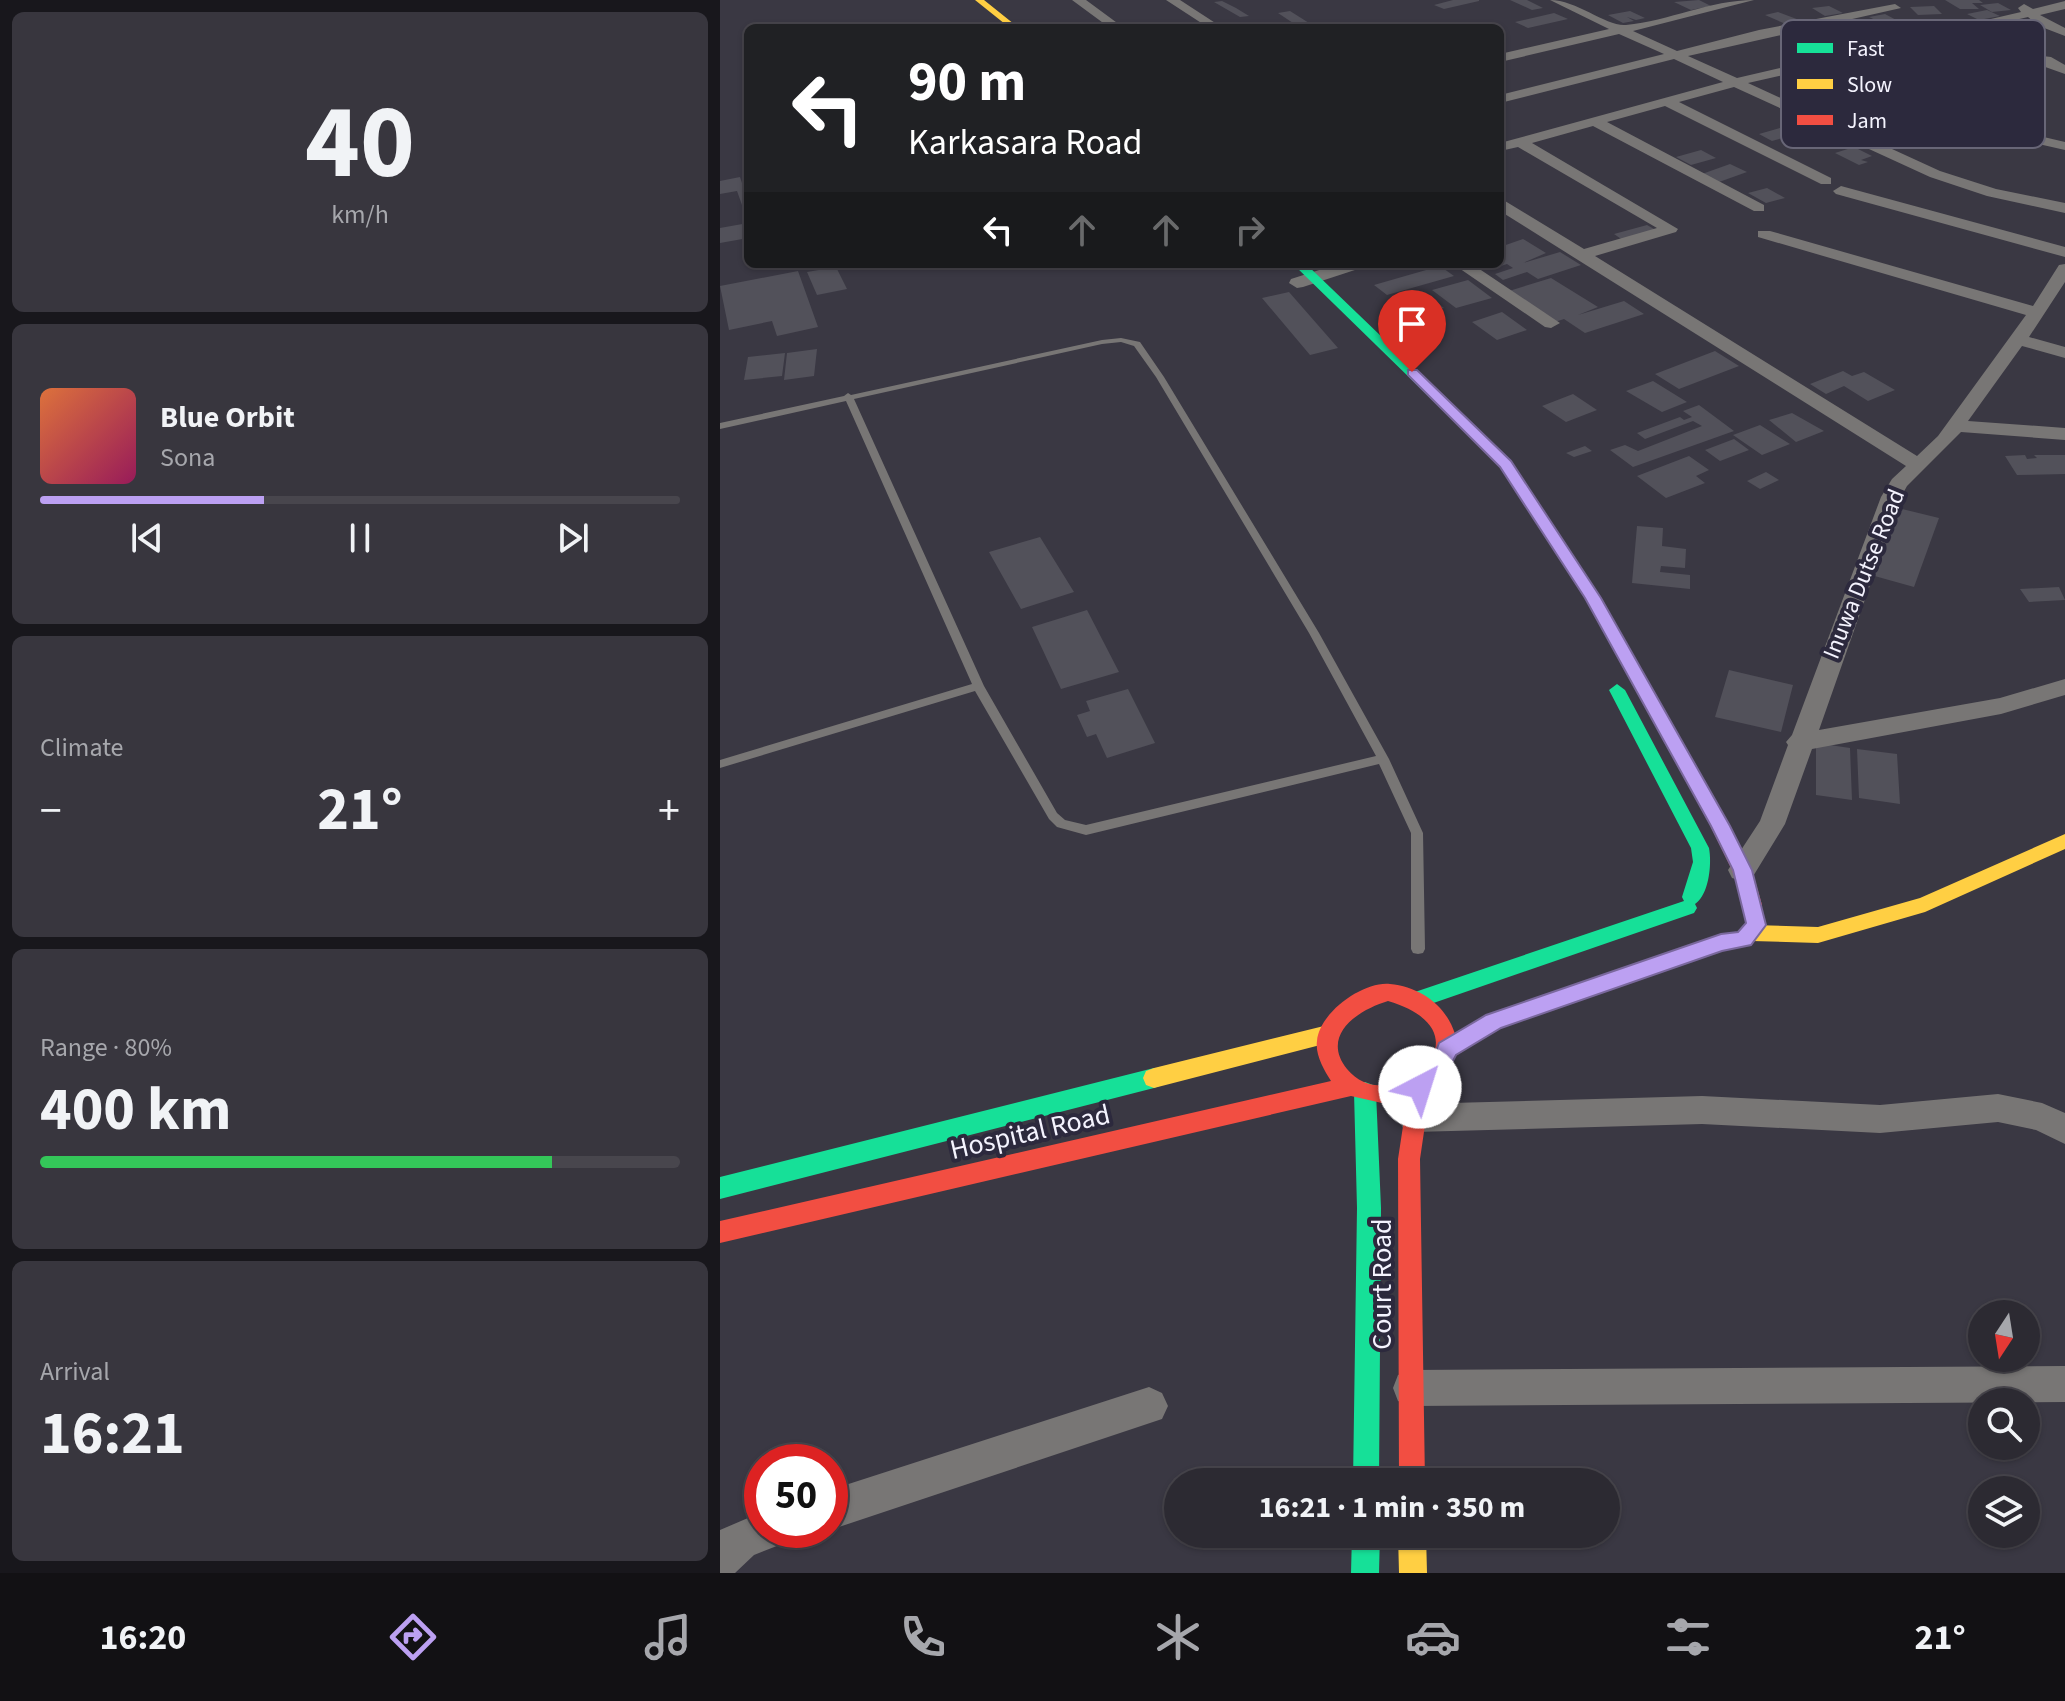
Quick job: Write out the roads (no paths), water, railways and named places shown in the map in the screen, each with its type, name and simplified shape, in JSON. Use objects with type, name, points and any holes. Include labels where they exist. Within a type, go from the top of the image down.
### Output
[{"type":"main road","points":[[979,0],[995,24]]},
{"type":"main road","points":[[979,0],[1010,24]]},
{"type":"main road","points":[[1299,274],[1472,456]]},
{"type":"main road","points":[[1299,274],[1506,464],[1593,598],[1729,883],[1752,905],[1756,925],[1752,933]]},
{"type":"main road","points":[[1608,675],[1700,848],[1702,862],[1687,918],[1694,929],[1706,938],[1733,942],[1752,933],[1804,937],[1849,926],[1925,904],[2059,851]]},
{"type":"main road","points":[[1419,999],[1690,902],[1729,883]]},
{"type":"main road","points":[[1447,1050],[1493,1021],[1518,1011],[1721,942]]},
{"type":"main road","points":[[1371,993],[1404,994],[1419,999],[1441,1021],[1447,1035],[1447,1050],[1417,1102],[1394,1094],[1359,1089],[1340,1076],[1331,1063],[1327,1048],[1328,1034],[1343,1008],[1371,993]]},
{"type":"main road","name":"Hospital Road","points":[[720,1188],[1328,1034]]},
{"type":"main road","name":"Hospital Road","points":[[720,1232],[1359,1089]]},
{"type":"main road","name":"Court Road","points":[[1359,1089],[1369,1208],[1366,1468]]},
{"type":"main road","name":"Court Road","points":[[1412,1468],[1409,1159],[1417,1102]]},
{"type":"main road","points":[[1365,1573],[1366,1548]]},
{"type":"main road","points":[[1412,1548],[1413,1573]]},
{"type":"street","points":[[1078,0],[1112,24]]},
{"type":"street","points":[[1172,0],[1211,24]]},
{"type":"street","points":[[1556,0],[1781,102]]},
{"type":"street","points":[[1504,57],[1687,14],[1706,5],[1721,6],[1748,0]]},
{"type":"street","points":[[2016,0],[2039,20]]},
{"type":"street","points":[[1666,5],[1687,14]]},
{"type":"street","points":[[1706,5],[1781,44]]},
{"type":"street","points":[[2006,20],[2065,5]]},
{"type":"street","points":[[1832,20],[1895,8]]},
{"type":"street","points":[[2045,24],[2065,32]]},
{"type":"street","points":[[1504,98],[1781,30]]},
{"type":"street","points":[[2045,60],[2065,70]]},
{"type":"street","points":[[1504,146],[1781,71]]},
{"type":"street","points":[[1668,102],[1826,181]]},
{"type":"street","points":[[1595,121],[1759,208]]},
{"type":"street","points":[[2045,141],[2065,146]]},
{"type":"street","points":[[1520,142],[1670,229],[1582,255]]},
{"type":"street","points":[[1880,148],[1943,177],[1992,193],[2065,208]]},
{"type":"street","points":[[1841,191],[2065,252]]},
{"type":"street","points":[[1504,211],[1582,255],[1918,465]]},
{"type":"street","points":[[1764,234],[2037,313]]},
{"type":"street","points":[[1299,274],[1333,268]]},
{"type":"street","points":[[1467,268],[1551,323]]},
{"type":"street","name":"Inuwa Dutse Road","points":[[1729,883],[1772,824],[1799,742],[1891,497],[1899,483],[1945,440],[2065,269]]},
{"type":"street","points":[[2018,339],[2065,353]]},
{"type":"street","points":[[1955,426],[2065,434]]},
{"type":"street","points":[[1799,742],[2001,706],[2065,687]]},
{"type":"street","points":[[1417,1102],[1702,1110],[1880,1119],[1998,1108],[2042,1117],[2065,1129]]},
{"type":"street","points":[[1411,1388],[2065,1384]]},
{"type":"street","points":[[848,1504],[1149,1406]]},
{"type":"street","points":[[720,1560],[726,1550],[744,1538]]},
{"type":"lane","points":[[720,426],[1102,342],[1121,340],[1137,344],[1314,633],[1383,759],[1417,833],[1418,949]]},
{"type":"lane","points":[[848,396],[978,686],[1053,816],[1061,824],[1086,830],[1383,759]]},
{"type":"lane","points":[[720,764],[978,686]]}]
